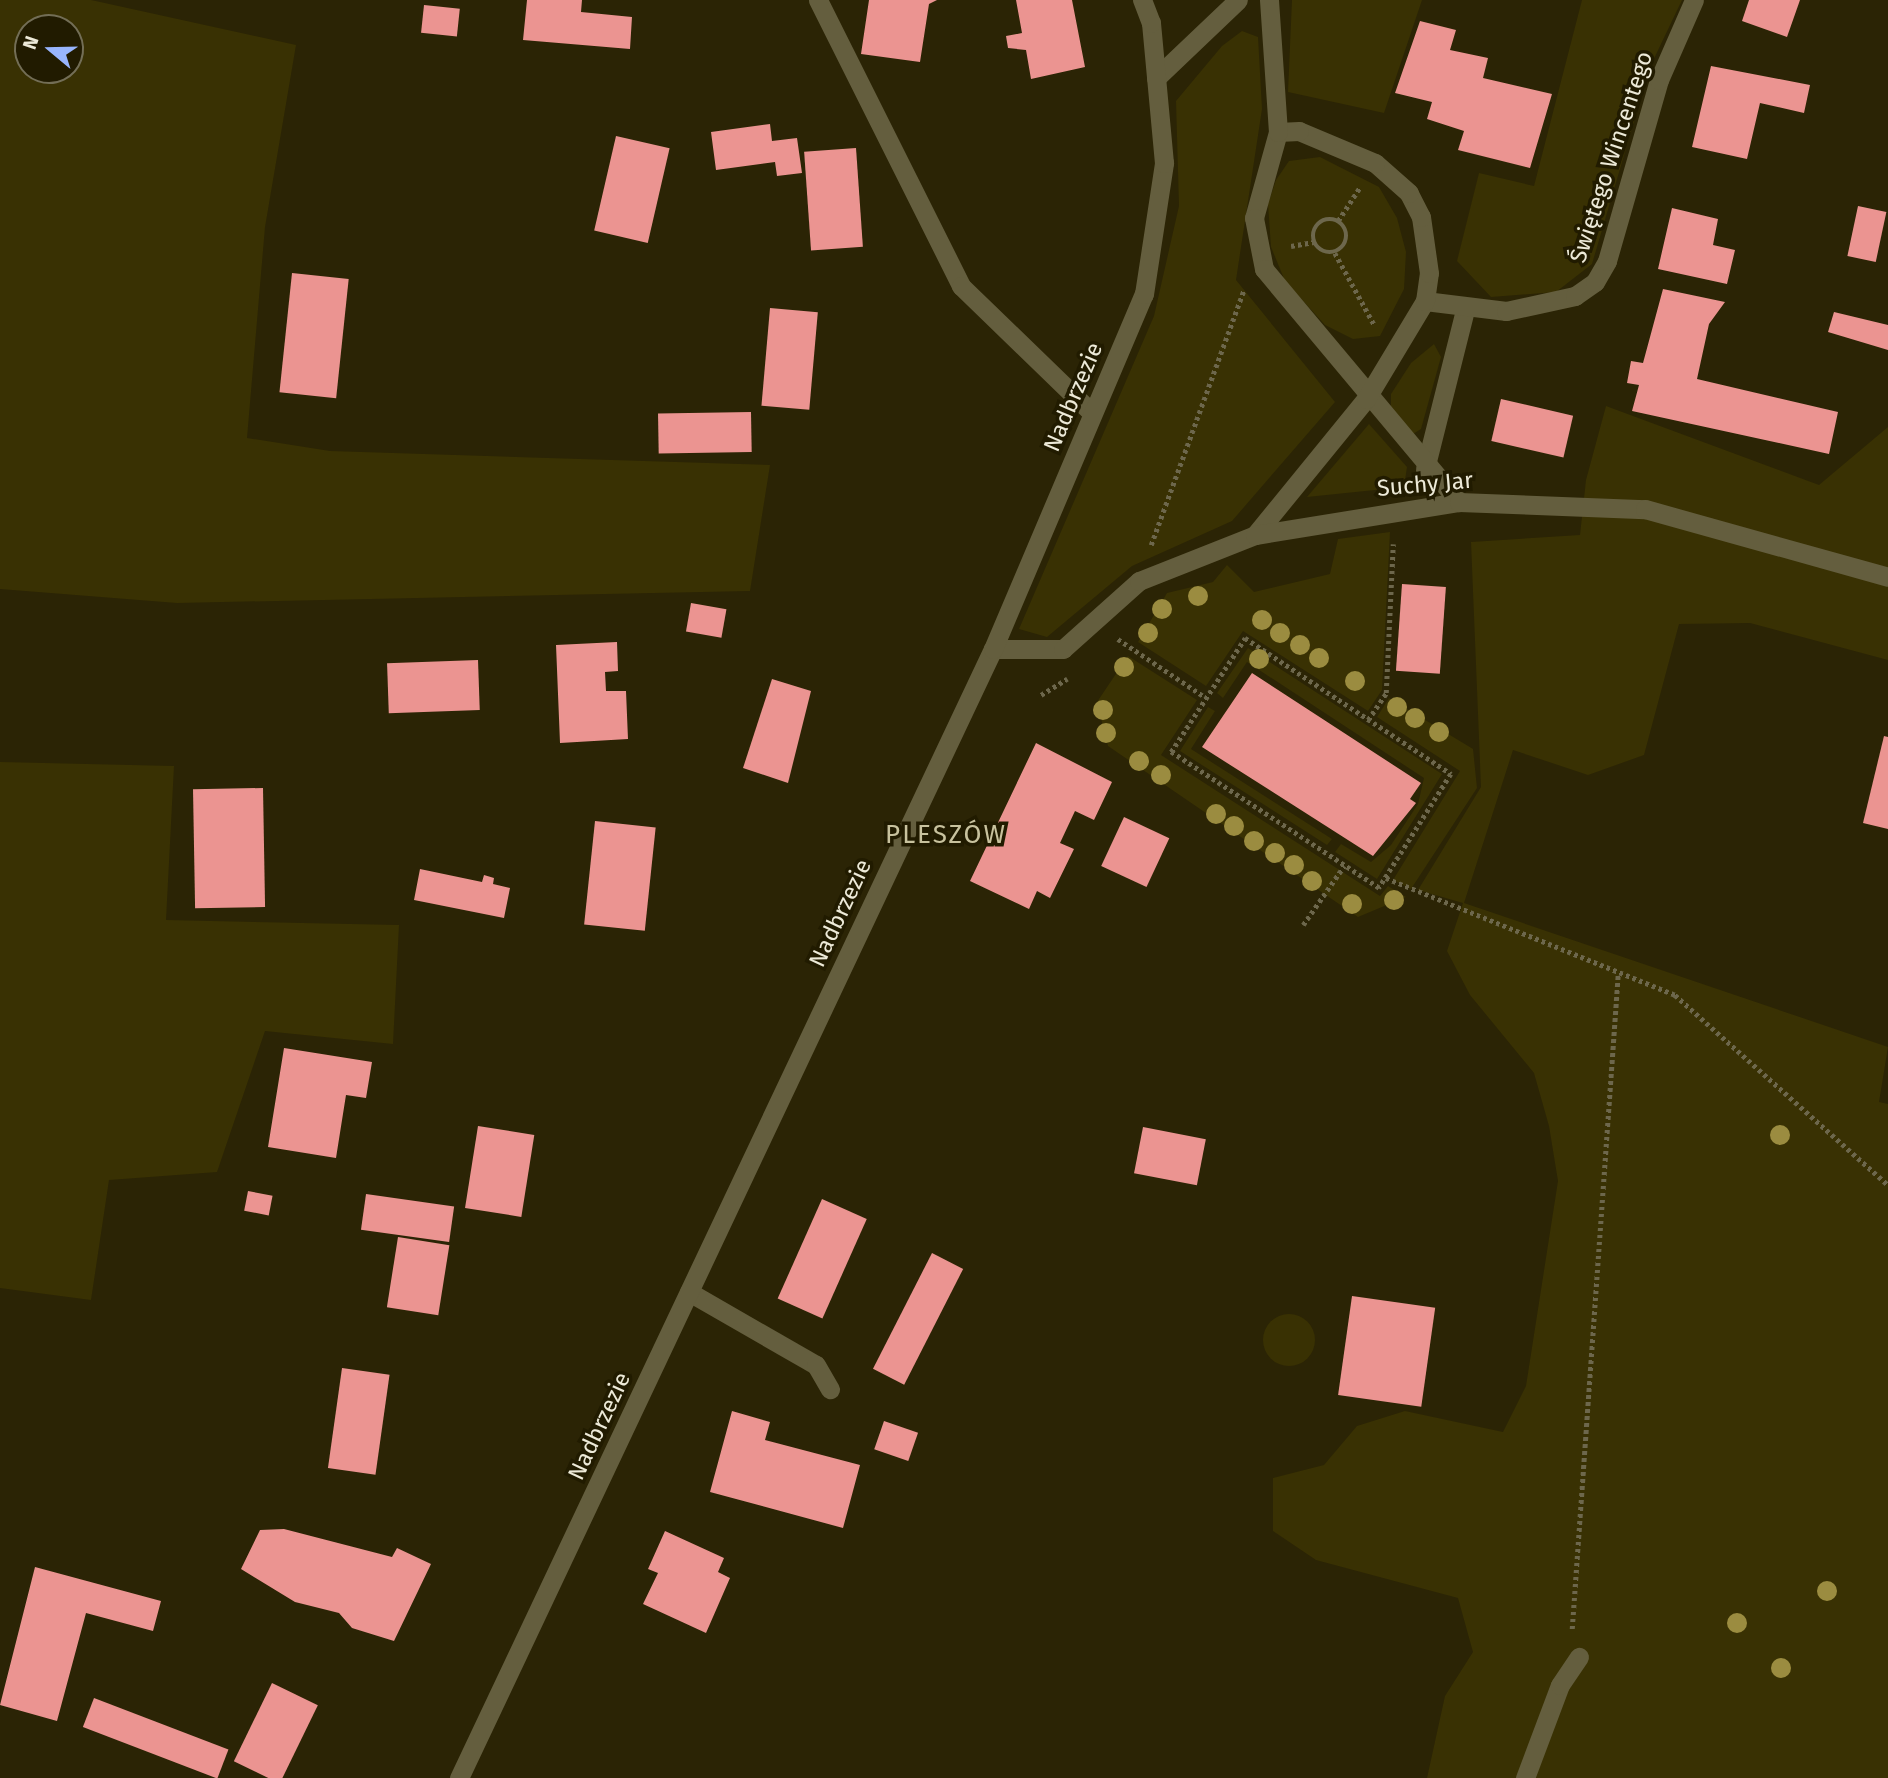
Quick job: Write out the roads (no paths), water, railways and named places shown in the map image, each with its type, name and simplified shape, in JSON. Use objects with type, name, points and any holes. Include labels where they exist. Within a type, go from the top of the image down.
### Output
[{"type":"street","points":[[818,0],[961,286],[1092,413]]},
{"type":"street","name":"Nadbrzezie","points":[[459,1778],[993,649],[1144,294],[1164,163],[1156,78],[1142,0]]},
{"type":"street","points":[[1156,78],[1238,0]]},
{"type":"street","points":[[1269,0],[1278,132],[1254,218],[1264,269],[1425,469],[1459,502]]},
{"type":"street","name":"Świętego Wincentego","points":[[1424,302],[1465,310],[1506,311],[1575,296],[1595,282],[1607,261],[1659,80],[1694,0]]},
{"type":"street","points":[[1255,535],[1367,399],[1393,359],[1424,302],[1429,273],[1421,217],[1409,193],[1375,163],[1299,131],[1278,132]]},
{"type":"street","points":[[1425,469],[1465,310]]},
{"type":"street","name":"Suchy Jar","points":[[993,649],[1063,649],[1139,581],[1255,535],[1395,510],[1459,502],[1645,509],[1888,577]]},
{"type":"street","points":[[689,1292],[816,1365],[830,1389]]},
{"type":"street","points":[[1525,1778],[1560,1685],[1580,1657]]},
{"type":"district","name":"PLESZÓW","points":[[946,835]]}]
